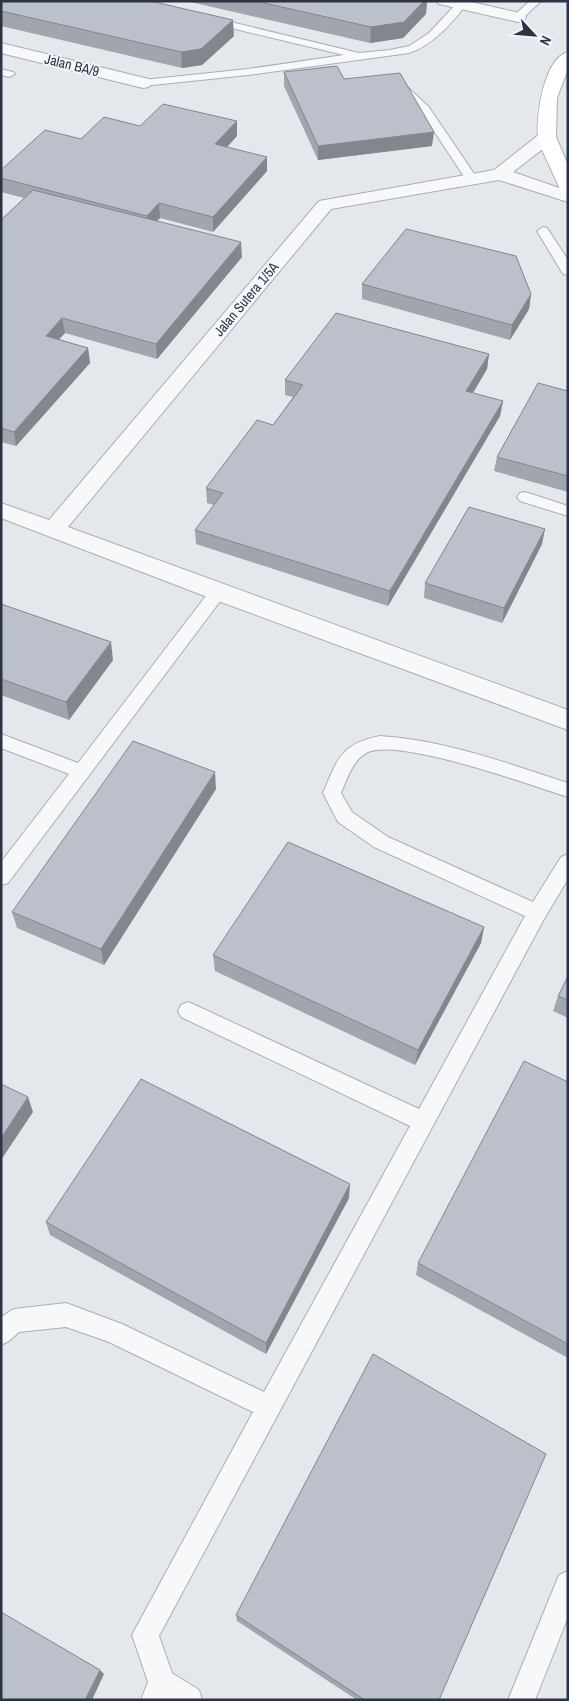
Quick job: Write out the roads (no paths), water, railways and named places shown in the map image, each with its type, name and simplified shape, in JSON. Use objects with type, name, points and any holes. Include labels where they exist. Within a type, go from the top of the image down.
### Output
[{"type":"street","points":[[444,1],[518,17]]},
{"type":"street","name":"Jalan BA/9","points":[[1,48],[143,83]]},
{"type":"street","points":[[568,57],[557,72],[549,98],[547,137],[562,163],[568,187]]},
{"type":"street","points":[[500,174],[547,137]]},
{"type":"street","points":[[500,174],[568,197]]},
{"type":"street","name":"Jalan Sutera 1/5A","points":[[52,530],[325,205],[500,174]]},
{"type":"street","points":[[1,510],[218,592],[568,720]]},
{"type":"lane","points":[[518,17],[536,1]]},
{"type":"lane","points":[[143,83],[242,73],[396,53],[414,48],[429,38],[461,5]]},
{"type":"lane","points":[[198,17],[362,56]]},
{"type":"lane","points":[[399,86],[424,108],[471,178]]},
{"type":"lane","points":[[543,231],[568,271]]},
{"type":"lane","points":[[526,498],[568,511]]},
{"type":"lane","points":[[1,877],[218,592]]},
{"type":"lane","points":[[1,741],[82,772]]},
{"type":"lane","points":[[537,913],[381,842],[345,817],[332,793],[345,764],[364,746],[395,742],[439,750],[568,790]]},
{"type":"lane","points":[[189,1700],[158,1691],[145,1635],[537,913],[568,862]]},
{"type":"lane","points":[[188,1011],[424,1122]]},
{"type":"lane","points":[[1,1334],[14,1321],[66,1315],[114,1332],[269,1407]]},
{"type":"lane","points":[[521,1700],[568,1584]]}]
